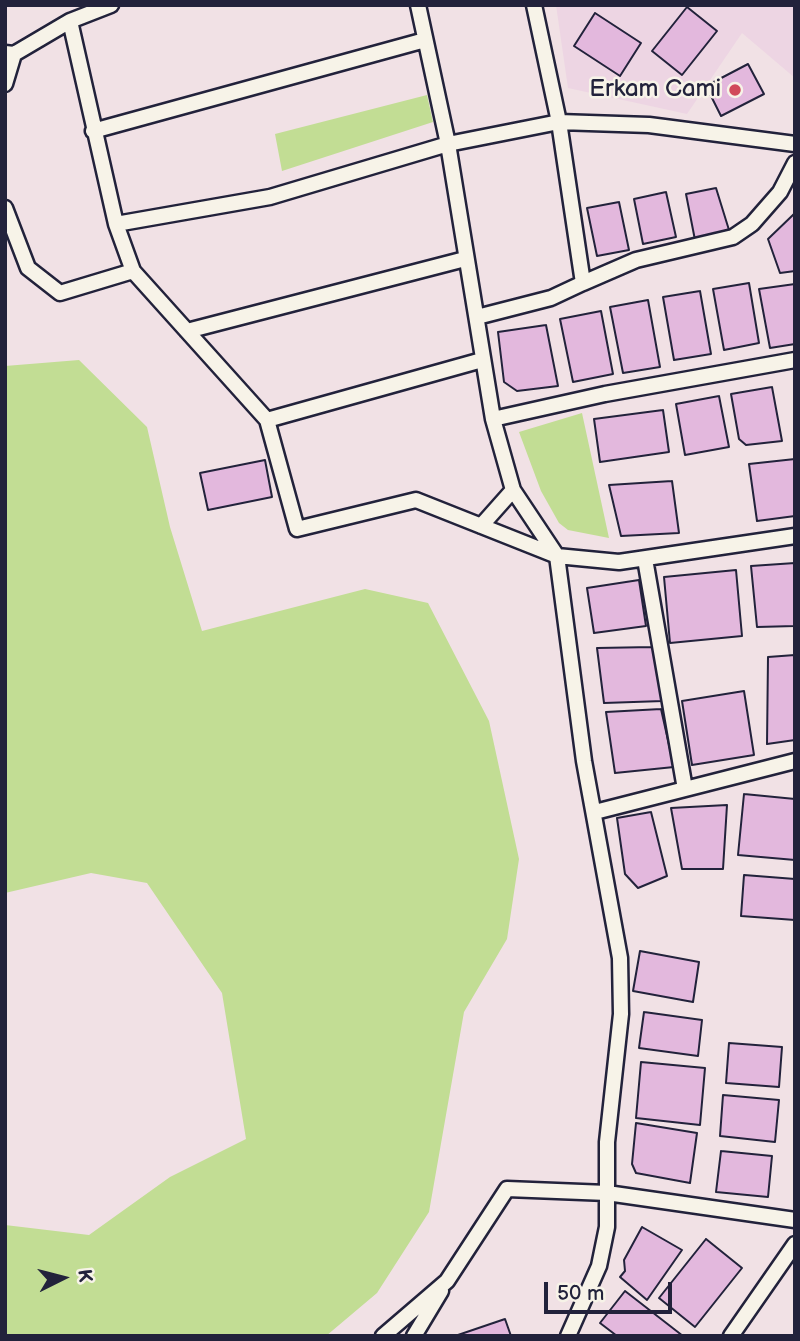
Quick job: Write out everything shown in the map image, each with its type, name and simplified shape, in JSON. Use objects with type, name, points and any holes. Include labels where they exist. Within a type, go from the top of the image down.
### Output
[{"type":"street","points":[[5,84],[8,50],[111,5]]},
{"type":"street","points":[[418,5],[448,144],[493,419],[513,490],[557,556],[584,761],[620,958],[621,1014],[607,1142],[607,1227],[599,1266],[568,1336]]},
{"type":"street","points":[[534,5],[559,122],[583,283]]},
{"type":"street","points":[[70,21],[116,224],[133,271],[267,420],[297,529],[416,500],[557,556],[619,562],[795,536]]},
{"type":"street","points":[[93,131],[425,40]]},
{"type":"street","points":[[116,224],[270,197],[448,144],[559,122],[649,125],[795,144]]},
{"type":"street","points":[[477,317],[551,298],[636,260],[733,237],[752,224],[780,192],[795,163]]},
{"type":"street","points":[[5,208],[28,268],[60,293],[133,271]]},
{"type":"street","points":[[187,331],[465,259]]},
{"type":"street","points":[[267,420],[482,360]]},
{"type":"street","points":[[493,419],[605,394],[795,360]]},
{"type":"street","points":[[481,526],[513,490]]},
{"type":"street","points":[[645,559],[685,789]]},
{"type":"street","points":[[595,812],[795,761]]},
{"type":"street","points":[[414,1336],[446,1281],[507,1189],[607,1194],[795,1220]]},
{"type":"street","points":[[732,1336],[795,1244]]},
{"type":"street","points":[[383,1336],[446,1281]]},
{"type":"shaded area","points":[[556,5],[795,5],[795,78],[742,33],[687,114],[568,88]]},
{"type":"green space","points":[[427,95],[433,122],[282,171],[275,134]]},
{"type":"green space","points":[[79,360],[147,427],[170,527],[202,631],[365,589],[428,603],[489,721],[519,859],[507,939],[464,1012],[429,1212],[377,1293],[326,1336],[5,1336],[5,1225],[89,1235],[170,1177],[246,1139],[222,993],[147,883],[91,873],[5,893],[5,366]]},
{"type":"green space","points":[[582,413],[609,538],[568,530],[559,523],[541,491],[519,432]]},
{"type":"building","points":[[687,7],[717,31],[682,75],[652,51]]},
{"type":"building","points":[[595,13],[641,43],[620,76],[574,46]]},
{"type":"building","name":"Erkam Cami","points":[[748,64],[764,94],[721,116],[706,86]]},
{"type":"building","points":[[716,188],[729,230],[695,240],[686,194]]},
{"type":"building","points":[[666,192],[676,237],[643,244],[634,199]]},
{"type":"building","points":[[619,202],[629,250],[597,256],[587,208]]},
{"type":"building","points":[[795,213],[795,271],[780,273],[768,239]]},
{"type":"building","points":[[749,283],[759,343],[724,350],[713,289]]},
{"type":"building","points":[[795,284],[795,344],[770,348],[759,289]]},
{"type":"building","points":[[700,291],[711,354],[674,360],[663,297]]},
{"type":"building","points":[[648,300],[660,367],[623,373],[610,307]]},
{"type":"building","points":[[601,311],[613,374],[573,382],[560,319]]},
{"type":"building","points":[[546,325],[558,386],[517,391],[504,382],[498,332]]},
{"type":"building","points":[[772,387],[782,441],[746,445],[739,439],[731,394]]},
{"type":"building","points":[[719,396],[729,447],[685,455],[676,404]]},
{"type":"building","points":[[663,410],[669,452],[600,462],[594,419]]},
{"type":"building","points":[[795,459],[795,516],[757,521],[749,464]]},
{"type":"building","points":[[265,460],[272,497],[208,510],[200,473]]},
{"type":"building","points":[[672,481],[679,533],[621,536],[609,485]]},
{"type":"building","points":[[795,563],[795,626],[757,627],[751,566]]},
{"type":"building","points":[[736,570],[742,636],[670,643],[664,577]]},
{"type":"building","points":[[639,580],[646,626],[594,633],[587,588]]},
{"type":"building","points":[[653,647],[663,701],[604,703],[597,648]]},
{"type":"building","points":[[795,655],[795,740],[767,744],[768,657]]},
{"type":"building","points":[[744,691],[754,755],[692,765],[682,701]]},
{"type":"building","points":[[661,709],[674,767],[615,773],[606,712]]},
{"type":"building","points":[[744,794],[795,799],[795,860],[738,855]]},
{"type":"building","points":[[727,805],[723,869],[682,869],[671,808]]},
{"type":"building","points":[[651,812],[667,876],[638,888],[625,874],[617,818]]},
{"type":"building","points":[[744,875],[795,879],[795,920],[741,916]]},
{"type":"building","points":[[640,951],[699,962],[693,1002],[633,991]]},
{"type":"building","points":[[644,1012],[702,1020],[698,1056],[639,1048]]},
{"type":"building","points":[[729,1043],[782,1047],[779,1087],[726,1083]]},
{"type":"building","points":[[641,1062],[705,1068],[700,1125],[636,1118]]},
{"type":"building","points":[[723,1095],[779,1100],[775,1142],[720,1136]]},
{"type":"building","points":[[636,1123],[697,1133],[690,1183],[636,1173],[632,1164]]},
{"type":"building","points":[[721,1151],[772,1156],[768,1197],[716,1192]]},
{"type":"building","points":[[642,1227],[682,1250],[647,1300],[620,1277],[625,1271],[624,1260]]},
{"type":"building","points":[[706,1239],[742,1268],[695,1327],[659,1298]]},
{"type":"building","points":[[625,1291],[683,1336],[617,1336],[600,1323]]},
{"type":"building","points":[[505,1319],[511,1336],[455,1336]]},
{"type":"place","name":"Erkam Cami","points":[[735,90]]}]
